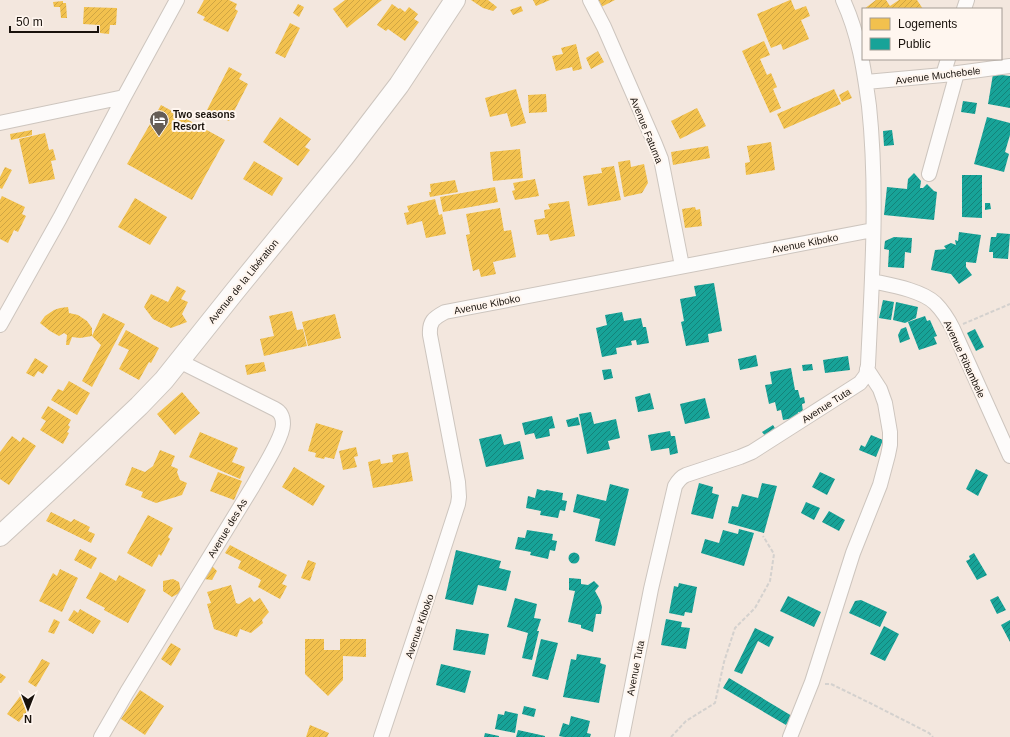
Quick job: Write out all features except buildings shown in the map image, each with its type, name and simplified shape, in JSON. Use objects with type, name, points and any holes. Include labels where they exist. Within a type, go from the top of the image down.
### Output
[{"type":"street","points":[[0,325],[60,218],[177,0]]},
{"type":"street","name":"Avenue de la Libération","points":[[0,536],[139,406],[164,380],[399,86],[455,0]]},
{"type":"street","name":"Avenue Fatuma","points":[[590,0],[604,27],[661,159],[682,266]]},
{"type":"street","name":"Avenue Tuta","points":[[622,737],[651,589],[675,486],[678,481],[686,475],[752,452],[860,383],[866,375],[872,280],[874,188],[872,135],[866,82],[861,55],[856,34],[843,0]]},
{"type":"street","points":[[943,75],[948,60]]},
{"type":"street","name":"Avenue Muchebele","points":[[866,82],[943,75],[1010,66]]},
{"type":"street","points":[[929,174],[957,73]]},
{"type":"street","points":[[0,123],[124,97]]},
{"type":"street","name":"Avenue Kiboko","points":[[381,737],[435,575],[459,497],[458,482],[430,334],[431,325],[434,318],[445,312],[873,230]]},
{"type":"street","name":"Avenue Ribambele","points":[[872,280],[919,294],[936,304],[945,315],[953,328],[1010,456]]},
{"type":"street","name":"Avenue des As","points":[[101,737],[253,486],[268,460],[283,428],[279,411],[179,361]]},
{"type":"street","points":[[790,737],[812,682],[853,553],[880,485],[888,455],[890,432],[885,403],[880,389],[867,369]]},
{"type":"path","points":[[953,328],[1010,304]]},
{"type":"path","points":[[671,737],[686,721],[715,704],[724,662],[735,628],[755,608],[770,581],[774,554],[763,536]]},
{"type":"path","points":[[812,682],[831,684],[928,733],[933,737]]},
{"type":"place","name":"Two seasons Resort","points":[[159,137]]}]
